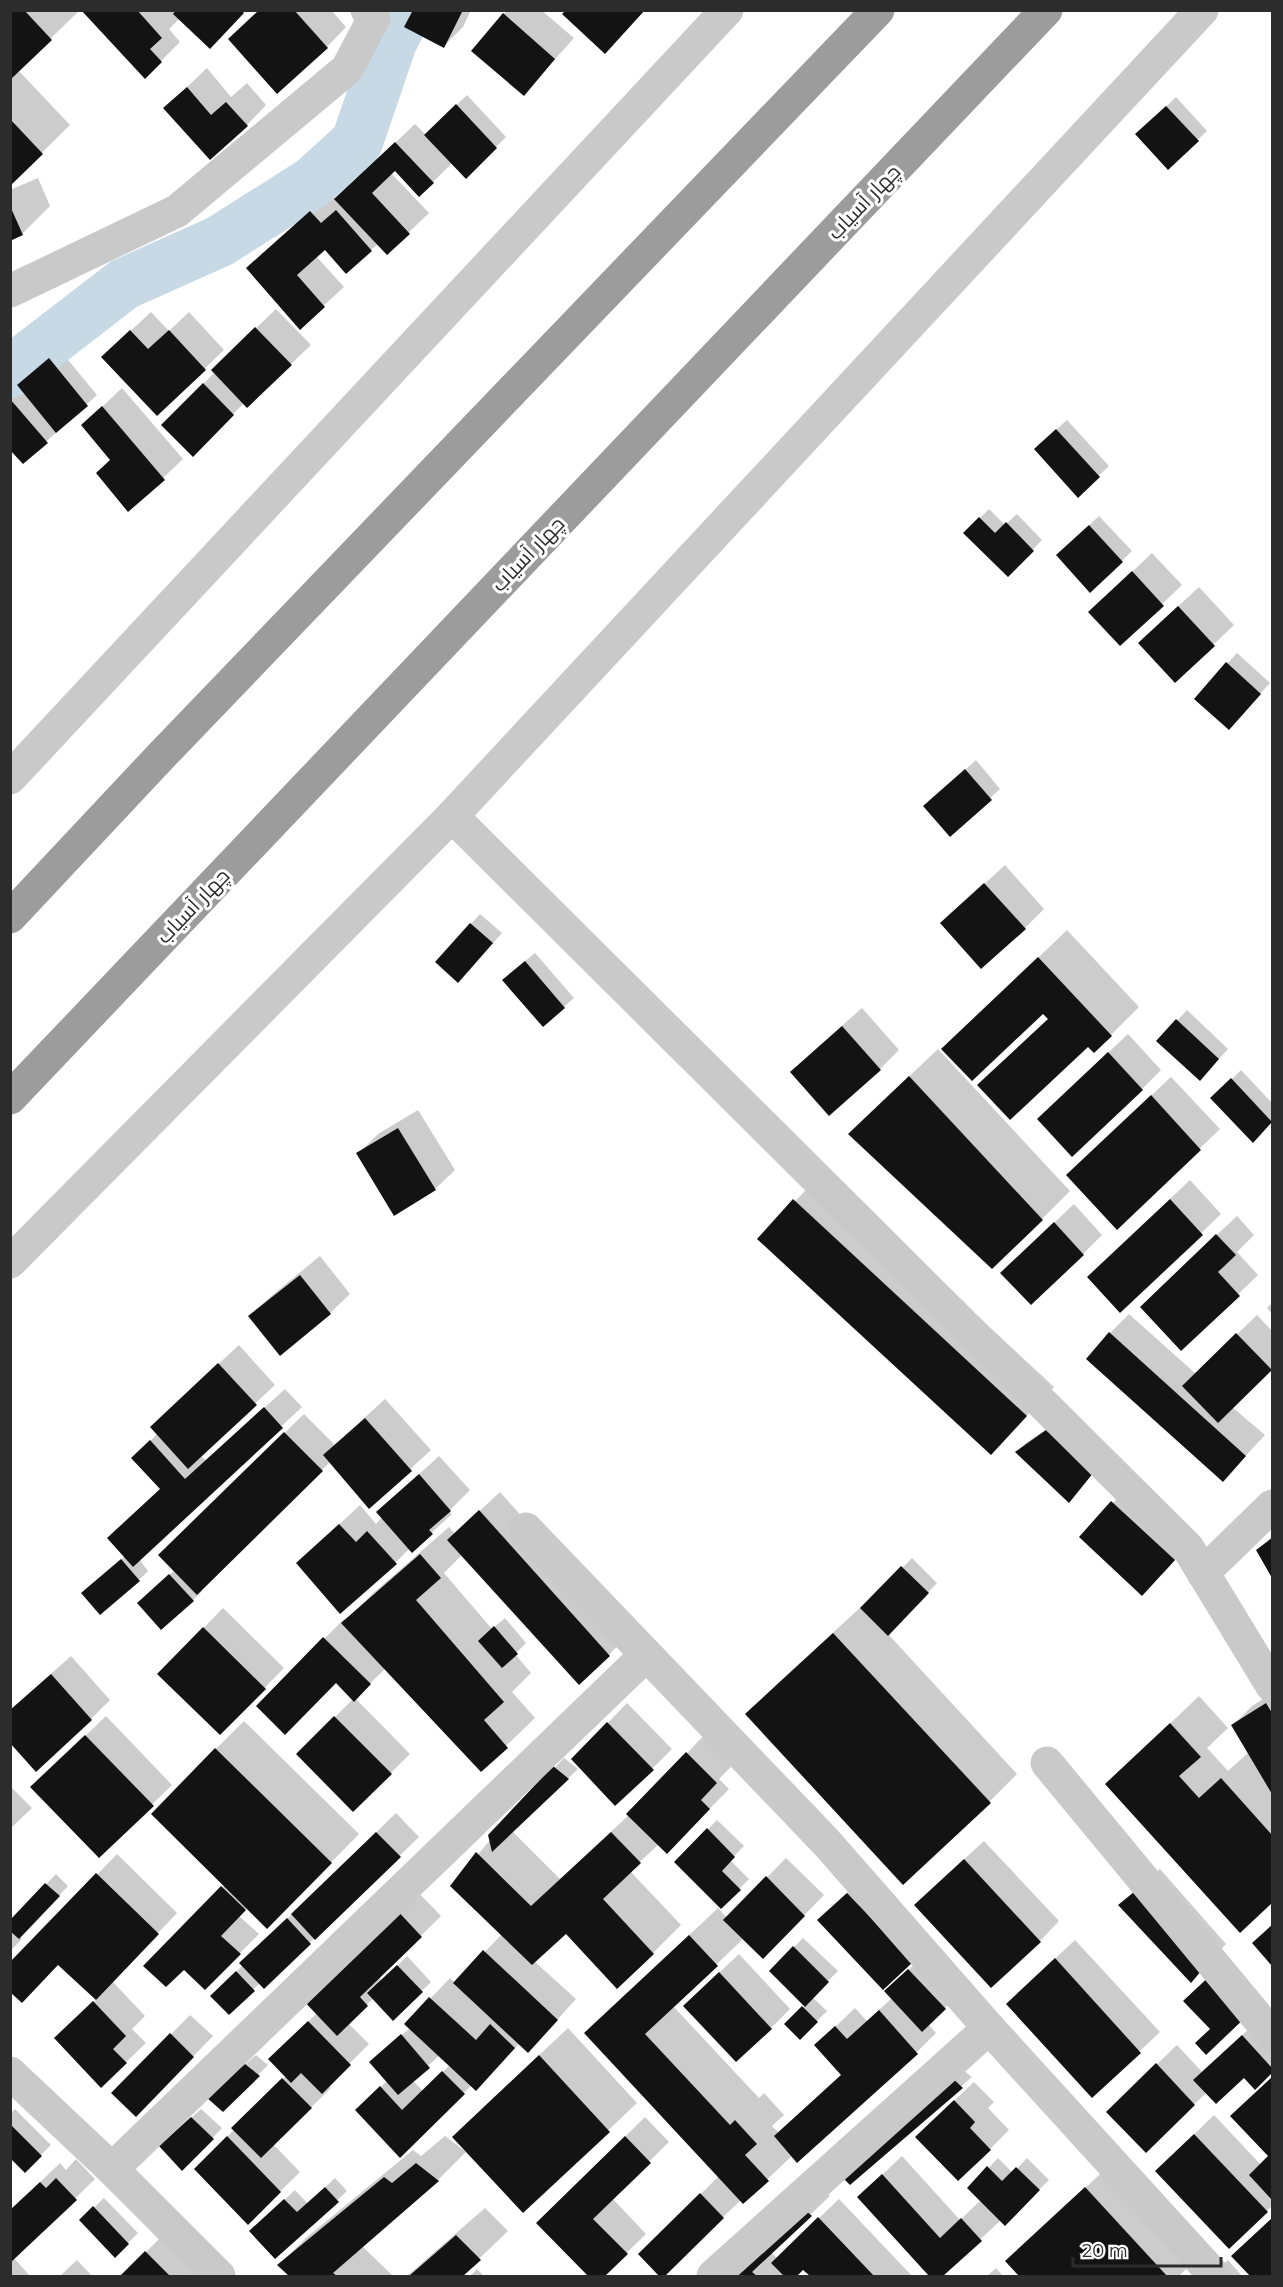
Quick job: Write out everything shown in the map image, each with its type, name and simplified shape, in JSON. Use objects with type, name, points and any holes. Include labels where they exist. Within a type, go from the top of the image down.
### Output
[{"type":"highway","points":[[10,917],[162,755],[878,10]]},
{"type":"highway","name":"چهار آسیاب","points":[[10,1098],[1046,10]]},
{"type":"street","points":[[10,291],[177,211],[347,69],[374,18],[368,10]]},
{"type":"street","points":[[10,778],[727,10]]},
{"type":"street","points":[[10,1262],[452,816],[1202,10]]},
{"type":"street","points":[[452,816],[1188,1548],[1272,1686]]},
{"type":"street","points":[[1203,1573],[1272,1506]]},
{"type":"street","points":[[526,1529],[826,1842],[989,2028],[1215,2277]]},
{"type":"street","points":[[112,2169],[646,1655]]},
{"type":"street","points":[[1047,1763],[1272,2034]]},
{"type":"street","points":[[713,2277],[989,2028]]},
{"type":"street","points":[[10,2073],[112,2169],[219,2277]]},
{"type":"building","points":[[10,10],[24,10],[52,40],[10,80]]},
{"type":"building","points":[[81,10],[137,10],[162,38],[150,49],[162,62],[145,79]]},
{"type":"building","points":[[176,10],[241,10],[244,13],[210,49],[173,14]]},
{"type":"building","points":[[259,10],[294,10],[328,48],[277,94],[228,39]]},
{"type":"building","points":[[413,10],[463,10],[444,48],[404,27]]},
{"type":"building","points":[[566,10],[645,10],[605,54],[562,14]]},
{"type":"building","points":[[503,13],[555,59],[524,96],[471,51]]},
{"type":"building","points":[[187,87],[211,115],[226,102],[248,126],[210,160],[163,108]]},
{"type":"building","points":[[456,104],[497,148],[466,179],[424,135]]},
{"type":"building","points":[[1166,106],[1199,141],[1168,170],[1135,134]]},
{"type":"building","points":[[10,119],[43,154],[10,186]]},
{"type":"building","points":[[395,142],[434,183],[419,197],[395,171],[372,193],[410,234],[387,255],[334,199]]},
{"type":"building","points":[[10,206],[23,235],[10,241]]},
{"type":"building","points":[[336,210],[372,251],[346,274],[325,250],[297,275],[325,307],[300,330],[246,268],[310,211],[321,223]]},
{"type":"building","points":[[255,327],[292,365],[247,408],[211,370]]},
{"type":"building","points":[[130,330],[148,349],[169,330],[206,370],[157,416],[101,357]]},
{"type":"building","points":[[49,358],[88,406],[56,433],[17,385]]},
{"type":"building","points":[[203,383],[234,415],[193,457],[161,425]]},
{"type":"building","points":[[10,399],[48,443],[23,464],[10,450]]},
{"type":"building","points":[[102,406],[165,480],[128,512],[96,473],[110,460],[81,425]]},
{"type":"building","points":[[1056,429],[1100,477],[1078,498],[1034,449]]},
{"type":"building","points":[[979,517],[995,533],[1006,522],[1034,551],[1008,577],[963,533]]},
{"type":"building","points":[[1089,525],[1123,562],[1090,593],[1056,555]]},
{"type":"building","points":[[1132,571],[1164,606],[1120,646],[1088,612]]},
{"type":"building","points":[[1178,606],[1215,646],[1175,683],[1138,643]]},
{"type":"building","points":[[1226,662],[1261,694],[1229,730],[1194,699]]},
{"type":"building","points":[[965,769],[992,800],[950,837],[923,806]]},
{"type":"building","points":[[984,883],[1026,929],[981,969],[940,923]]},
{"type":"building","points":[[470,923],[493,943],[458,983],[435,962]]},
{"type":"building","points":[[1038,957],[1112,1036],[1094,1053],[1088,1047],[1010,1120],[977,1085],[1048,1019],[1043,1014],[972,1081],[941,1049]]},
{"type":"building","points":[[525,961],[565,1008],[543,1027],[502,980]]},
{"type":"building","points":[[1176,1019],[1219,1059],[1200,1081],[1156,1041]]},
{"type":"building","points":[[842,1026],[881,1070],[829,1116],[790,1072]]},
{"type":"building","points":[[1108,1052],[1143,1090],[1072,1157],[1037,1119]]},
{"type":"building","points":[[909,1076],[1043,1220],[992,1269],[848,1134]]},
{"type":"building","points":[[1231,1078],[1272,1122],[1253,1143],[1210,1098]]},
{"type":"building","points":[[1151,1095],[1201,1150],[1117,1230],[1066,1175]]},
{"type":"building","points":[[398,1128],[436,1190],[394,1216],[356,1153]]},
{"type":"building","points":[[793,1199],[1027,1416],[991,1455],[757,1239]]},
{"type":"building","points":[[1170,1199],[1203,1235],[1120,1313],[1087,1277]]},
{"type":"building","points":[[1054,1222],[1084,1255],[1031,1305],[1000,1273]]},
{"type":"building","points":[[1216,1234],[1236,1255],[1218,1272],[1240,1296],[1181,1351],[1140,1307]]},
{"type":"building","points":[[300,1275],[331,1314],[280,1356],[248,1316]]},
{"type":"building","points":[[1109,1332],[1246,1456],[1223,1482],[1086,1359]]},
{"type":"building","points":[[1236,1333],[1272,1370],[1218,1423],[1182,1386]]},
{"type":"building","points":[[218,1363],[257,1405],[188,1469],[150,1427]]},
{"type":"building","points":[[264,1407],[283,1428],[133,1567],[107,1538],[160,1489],[131,1458],[150,1440],[185,1479]]},
{"type":"building","points":[[365,1418],[412,1471],[369,1509],[323,1455]]},
{"type":"building","points":[[1046,1430],[1094,1472],[1069,1503],[1015,1452]]},
{"type":"building","points":[[284,1432],[323,1471],[197,1595],[158,1555]]},
{"type":"building","points":[[419,1474],[451,1511],[429,1530],[433,1534],[412,1553],[376,1512]]},
{"type":"building","points":[[1111,1501],[1175,1560],[1142,1596],[1079,1537]]},
{"type":"building","points":[[479,1510],[610,1656],[579,1685],[447,1540]]},
{"type":"building","points":[[339,1524],[356,1542],[367,1531],[397,1564],[340,1614],[296,1563]]},
{"type":"building","points":[[1272,1538],[1272,1578],[1256,1550]]},
{"type":"building","points":[[420,1554],[441,1578],[416,1600],[504,1702],[484,1720],[508,1748],[481,1772],[341,1623]]},
{"type":"building","points":[[121,1559],[140,1581],[100,1615],[81,1593]]},
{"type":"building","points":[[901,1566],[929,1593],[888,1636],[860,1608]]},
{"type":"building","points":[[169,1574],[194,1601],[161,1630],[137,1603]]},
{"type":"building","points":[[494,1626],[518,1654],[502,1668],[478,1641]]},
{"type":"building","points":[[203,1627],[266,1689],[220,1735],[157,1674]]},
{"type":"building","points":[[833,1633],[991,1803],[903,1885],[745,1714]]},
{"type":"building","points":[[323,1637],[371,1684],[354,1702],[336,1683],[285,1735],[256,1706]]},
{"type":"building","points":[[51,1674],[92,1720],[36,1772],[10,1743],[10,1710]]},
{"type":"building","points":[[1266,1703],[1272,1713],[1272,1794],[1231,1725]]},
{"type":"building","points":[[334,1716],[392,1774],[353,1812],[296,1754]]},
{"type":"building","points":[[607,1722],[654,1770],[615,1806],[571,1759]]},
{"type":"building","points":[[1170,1723],[1201,1757],[1179,1776],[1199,1798],[1221,1778],[1272,1835],[1272,1903],[1240,1933],[1105,1784]]},
{"type":"building","points":[[85,1735],[154,1806],[99,1858],[30,1787]]},
{"type":"building","points":[[215,1748],[332,1863],[267,1929],[151,1814]]},
{"type":"building","points":[[686,1752],[717,1783],[701,1800],[710,1809],[667,1854],[626,1814]]},
{"type":"building","points":[[553,1766],[569,1779],[492,1852],[488,1835]]},
{"type":"building","points":[[707,1828],[735,1857],[722,1871],[741,1890],[721,1909],[674,1862]]},
{"type":"building","points":[[376,1832],[401,1857],[315,1940],[291,1914]]},
{"type":"building","points":[[611,1832],[641,1863],[603,1899],[654,1954],[617,1989],[566,1934],[532,1965],[450,1886],[476,1852],[531,1906]]},
{"type":"building","points":[[964,1859],[1041,1942],[991,1988],[914,1905]]},
{"type":"building","points":[[96,1873],[159,1934],[96,2000],[58,1965],[22,2003],[10,1992],[10,1962]]},
{"type":"building","points":[[766,1876],[805,1916],[763,1959],[723,1920]]},
{"type":"building","points":[[45,1883],[60,1896],[19,1939],[10,1931],[10,1920]]},
{"type":"building","points":[[221,1886],[246,1910],[221,1936],[241,1954],[205,1990],[184,1970],[166,1987],[143,1966]]},
{"type":"building","points":[[1140,1887],[1207,1964],[1191,1983],[1118,1905]]},
{"type":"building","points":[[847,1893],[913,1962],[883,1990],[817,1920]]},
{"type":"building","points":[[393,1906],[422,1937],[360,1997],[368,2006],[337,2036],[300,1997]]},
{"type":"building","points":[[287,1918],[311,1944],[264,1989],[239,1963]]},
{"type":"building","points":[[1272,1925],[1272,1966],[1252,1943]]},
{"type":"building","points":[[689,1935],[718,1966],[645,2034],[730,2125],[735,2120],[757,2144],[745,2155],[769,2181],[743,2204],[584,2033]]},
{"type":"building","points":[[793,1946],[829,1982],[805,2007],[769,1971]]},
{"type":"building","points":[[483,1950],[558,2020],[528,2053],[453,1983]]},
{"type":"building","points":[[1055,1958],[1141,2053],[1092,2098],[1006,2004]]},
{"type":"building","points":[[397,1965],[423,1992],[393,2021],[367,1993]]},
{"type":"building","points":[[908,1969],[946,2009],[922,2032],[884,1991]]},
{"type":"building","points":[[236,1971],[255,1991],[229,2015],[210,1996]]},
{"type":"building","points":[[719,1972],[772,2029],[736,2062],[683,2006]]},
{"type":"building","points":[[1214,1972],[1248,2015],[1206,2055],[1195,2043],[1210,2029],[1183,2001]]},
{"type":"building","points":[[429,1997],[476,2040],[490,2024],[515,2048],[476,2091],[404,2024]]},
{"type":"building","points":[[93,2001],[126,2036],[113,2049],[127,2063],[101,2088],[54,2038]]},
{"type":"building","points":[[802,2006],[818,2022],[800,2040],[784,2024]]},
{"type":"building","points":[[879,2010],[918,2054],[797,2163],[774,2136],[841,2075],[814,2045],[835,2026],[847,2039]]},
{"type":"building","points":[[308,2021],[351,2065],[322,2094],[301,2073],[291,2083],[268,2059]]},
{"type":"building","points":[[170,2033],[194,2057],[136,2117],[111,2093]]},
{"type":"building","points":[[401,2034],[430,2068],[398,2095],[369,2062]]},
{"type":"building","points":[[1242,2035],[1272,2068],[1272,2073],[1255,2090],[1244,2078],[1216,2104],[1193,2080]]},
{"type":"building","points":[[539,2055],[610,2132],[523,2213],[452,2137]]},
{"type":"building","points":[[1156,2063],[1195,2105],[1146,2153],[1106,2112]]},
{"type":"building","points":[[245,2064],[260,2076],[223,2112],[206,2097]]},
{"type":"building","points":[[442,2071],[465,2094],[400,2158],[355,2110],[380,2086],[402,2110]]},
{"type":"building","points":[[949,2075],[963,2088],[850,2185],[838,2173]]},
{"type":"building","points":[[1272,2077],[1272,2200],[1249,2175],[1268,2156],[1230,2116]]},
{"type":"building","points":[[282,2078],[312,2108],[261,2158],[231,2128]]},
{"type":"building","points":[[954,2100],[975,2122],[970,2128],[991,2150],[958,2181],[915,2137]]},
{"type":"building","points":[[191,2117],[214,2139],[182,2171],[159,2146]]},
{"type":"building","points":[[10,2124],[42,2156],[25,2173],[10,2158]]},
{"type":"building","points":[[1194,2134],[1268,2212],[1229,2249],[1155,2171]]},
{"type":"building","points":[[227,2136],[281,2192],[248,2225],[194,2169]]},
{"type":"building","points":[[625,2136],[651,2163],[593,2219],[628,2254],[605,2276],[588,2276],[536,2223]]},
{"type":"building","points":[[416,2163],[439,2181],[333,2273],[337,2276],[289,2276],[277,2265],[384,2177],[392,2183]]},
{"type":"building","points":[[987,2166],[1002,2181],[1016,2167],[1040,2190],[1005,2226],[967,2188]]},
{"type":"building","points":[[882,2174],[940,2238],[961,2218],[982,2241],[943,2276],[929,2276],[857,2197]]},
{"type":"building","points":[[56,2178],[77,2200],[10,2263],[10,2210],[40,2182],[46,2188]]},
{"type":"building","points":[[325,2187],[339,2202],[275,2259],[249,2231],[284,2199],[297,2212]]},
{"type":"building","points":[[1085,2187],[1167,2276],[1019,2276],[1005,2261]]},
{"type":"building","points":[[700,2193],[724,2218],[665,2276],[659,2276],[638,2254]]},
{"type":"building","points":[[93,2206],[129,2244],[115,2258],[79,2220]]},
{"type":"building","points":[[803,2208],[812,2216],[752,2272],[757,2276],[723,2276]]},
{"type":"building","points":[[818,2217],[874,2276],[810,2276],[803,2270],[797,2276],[784,2276],[771,2263]]},
{"type":"building","points":[[1272,2218],[1272,2276],[1250,2276],[1231,2256]]},
{"type":"building","points":[[456,2235],[481,2260],[463,2276],[409,2276]]},
{"type":"building","points":[[145,2251],[170,2276],[120,2276]]},
{"type":"waterway","points":[[10,372],[124,284],[220,241],[313,182],[357,142],[391,42],[407,10]]}]
